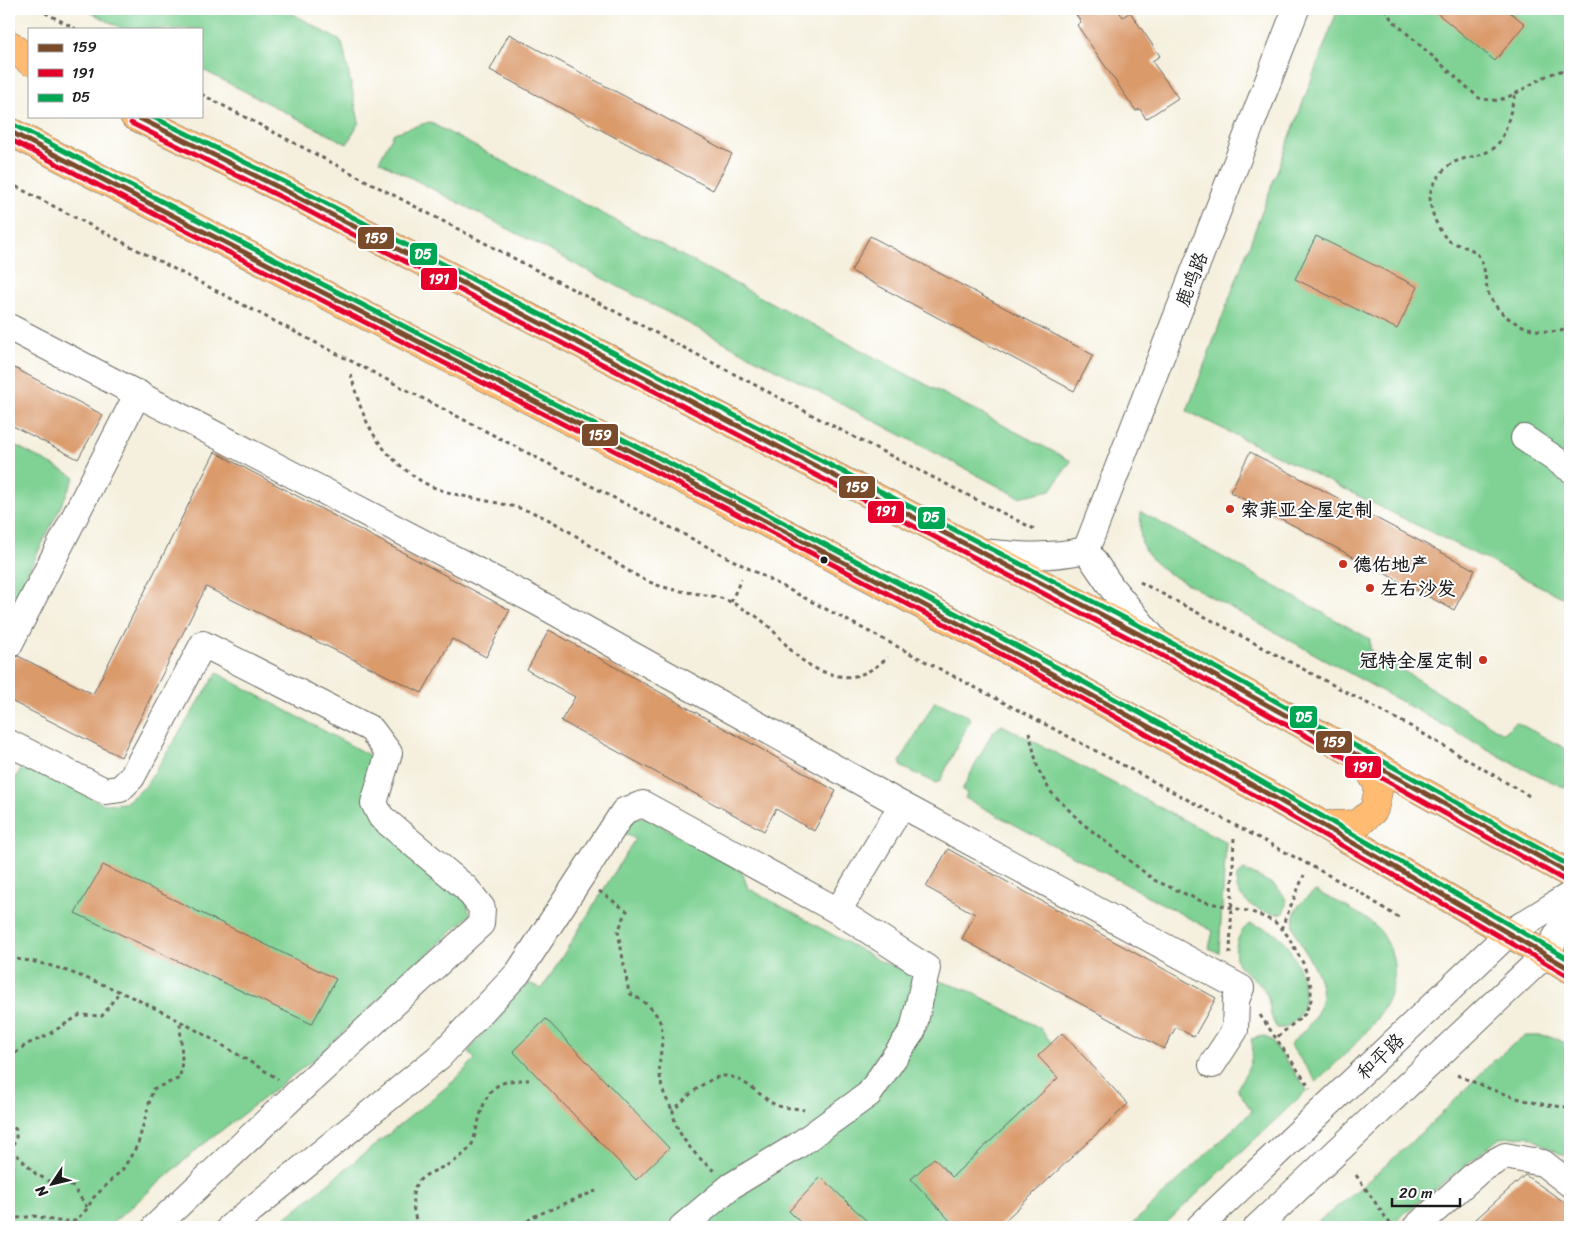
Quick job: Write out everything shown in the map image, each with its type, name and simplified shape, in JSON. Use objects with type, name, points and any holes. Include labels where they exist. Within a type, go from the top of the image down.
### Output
[{"type":"main road","points":[[9,44],[28,61]]},
{"type":"main road","points":[[9,54],[28,62]]},
{"type":"main road","points":[[138,118],[294,196],[1158,644],[1570,874]]},
{"type":"main road","points":[[9,131],[815,549],[1067,682],[1323,825],[1570,969]]},
{"type":"main road","points":[[1323,825],[1358,824],[1374,810],[1379,787],[1363,759]]},
{"type":"street","name":"鹿鸣路","points":[[1086,550],[1296,9]]},
{"type":"street","points":[[9,327],[535,601],[902,805],[1241,988],[1236,1000],[1235,1030],[1212,1065]]},
{"type":"street","points":[[9,645],[138,393]]},
{"type":"street","points":[[1524,438],[1570,469]]},
{"type":"street","points":[[981,552],[1030,557],[1061,556],[1086,550],[1112,588],[1158,644]]},
{"type":"street","points":[[9,743],[105,791],[120,790],[132,777],[204,644],[372,728],[389,753],[374,803],[381,817],[466,888],[482,908],[481,924],[298,1092],[155,1227]]},
{"type":"street","points":[[230,1227],[439,1057],[518,973],[624,811],[643,804],[838,911],[927,968],[913,1030],[869,1094],[796,1146],[731,1186],[682,1227]]},
{"type":"street","points":[[838,911],[902,805]]},
{"type":"street","name":"和平路","points":[[1199,1227],[1509,933],[1570,896]]},
{"type":"street","name":"和平路","points":[[1257,1227],[1545,955],[1570,914]]},
{"type":"street","points":[[1416,1227],[1480,1170],[1505,1156],[1542,1163],[1570,1184]]},
{"type":"path","points":[[38,9],[74,28]]},
{"type":"path","points":[[1385,9],[1392,20],[1479,98],[1497,101],[1515,95],[1544,77],[1570,71]]},
{"type":"path","points":[[202,95],[751,383],[1038,530]]},
{"type":"path","points":[[1515,95],[1501,140],[1492,150],[1455,160],[1440,174],[1431,191],[1432,211],[1440,228],[1451,242],[1473,250],[1482,262],[1489,294],[1504,316],[1533,330],[1550,332],[1570,328]]},
{"type":"path","points":[[9,183],[654,518],[1134,771],[1356,890],[1399,918]]},
{"type":"path","points":[[350,374],[358,406],[371,434],[393,458],[419,480],[442,490],[514,506],[536,514],[647,580],[673,591],[717,597],[731,602],[770,627],[795,655],[812,668],[836,676],[855,677],[874,670],[888,657]]},
{"type":"path","points":[[731,602],[741,579]]},
{"type":"path","points":[[1139,581],[1410,726],[1531,797]]},
{"type":"path","points":[[1029,732],[1038,768],[1050,791],[1082,823],[1154,880],[1201,901],[1252,912],[1275,922],[1288,936],[1303,963],[1310,986],[1311,1000],[1305,1014],[1276,1038]]},
{"type":"path","points":[[1281,929],[1304,875]]},
{"type":"path","points":[[577,881],[606,895],[627,910],[618,931],[629,993],[648,1002],[662,1032],[659,1051],[660,1074],[664,1094],[673,1111],[674,1121],[683,1137],[702,1160],[731,1186]]},
{"type":"path","points":[[9,959],[58,968],[120,990],[213,1039],[298,1092]]},
{"type":"path","points":[[9,1058],[10,1053],[44,1037],[80,1015],[102,1016],[120,990]]},
{"type":"path","points":[[9,1219],[35,1216],[56,1221],[75,1221],[88,1208],[92,1199],[123,1170],[138,1144],[153,1089],[180,1078],[182,1060],[180,1022]]},
{"type":"path","points":[[1457,1075],[1505,1096],[1554,1106],[1570,1107]]},
{"type":"path","points":[[673,1111],[685,1098],[710,1080],[727,1076],[745,1084],[776,1105],[805,1110],[817,1131]]},
{"type":"path","points":[[418,1227],[412,1199],[415,1186],[423,1176],[456,1159],[471,1145],[481,1108],[491,1090],[508,1080],[529,1080]]},
{"type":"path","points":[[9,1122],[16,1130],[16,1140],[10,1149],[36,1174],[49,1181],[62,1182],[73,1187],[88,1208]]},
{"type":"path","points":[[1356,1175],[1393,1227]]},
{"type":"path","points":[[522,1227],[532,1217],[596,1191]]},
{"type":"green space","points":[[84,9],[285,9],[342,42],[359,122],[347,144],[202,70],[202,28],[121,28]]},
{"type":"green space","points":[[1338,9],[1570,9],[1570,601],[1187,411]]},
{"type":"green space","points":[[429,122],[1071,461],[1051,490],[1019,497],[379,161],[394,133]]},
{"type":"green space","points":[[9,442],[75,477],[9,611]]},
{"type":"green space","points":[[1141,512],[1370,639],[1370,650],[1503,733],[1516,722],[1570,751],[1570,787],[1563,787],[1516,765],[1166,572],[1151,558],[1143,546],[1140,532]]},
{"type":"green space","points":[[217,673],[376,759],[364,798],[467,903],[470,915],[318,1056],[200,1147],[108,1227],[9,1227],[9,778],[14,780],[24,764],[104,804],[125,803],[145,787]]},
{"type":"green space","points":[[935,701],[968,716],[970,720],[940,781],[936,783],[902,767],[900,762]]},
{"type":"green space","points":[[1002,725],[1226,842],[1219,953],[1209,948],[1213,931],[965,798],[967,793],[962,790],[992,733]]},
{"type":"green space","points":[[646,817],[742,872],[748,888],[882,962],[970,991],[1040,1028],[1077,1076],[941,1227],[274,1227],[455,1080],[475,1059],[468,1052],[525,981],[542,989],[635,839],[621,831],[631,819]]},
{"type":"green space","points":[[1244,870],[1267,881],[1281,891],[1286,905],[1283,913],[1263,911],[1244,899],[1237,888],[1237,876]]},
{"type":"green space","points":[[1316,891],[1352,910],[1378,928],[1393,957],[1394,978],[1389,998],[1378,1016],[1364,1034],[1317,1082],[1290,1045],[1313,1020],[1321,1002],[1321,986],[1316,971],[1300,943],[1295,930],[1294,917],[1300,904]]},
{"type":"green space","points":[[1251,924],[1272,931],[1282,939],[1289,949],[1300,973],[1304,986],[1302,1011],[1295,1021],[1284,1028],[1277,1028],[1274,1024],[1267,995],[1237,962],[1236,950],[1239,936]]},
{"type":"green space","points":[[1262,1036],[1270,1039],[1307,1090],[1162,1227],[1129,1227],[1252,1111],[1237,1089],[1251,1059],[1251,1039]]},
{"type":"green space","points":[[1525,1036],[1550,1036],[1570,1045],[1570,1159],[1527,1136],[1500,1138],[1387,1227],[1311,1227],[1346,1200],[1412,1142],[1493,1062]]},
{"type":"building","points":[[1072,9],[1117,9],[1123,17],[1130,12],[1160,56],[1152,61],[1178,98],[1146,119],[1140,109],[1136,111],[1077,25],[1081,22]]},
{"type":"building","points":[[1432,9],[1506,9],[1525,24],[1495,61]]},
{"type":"building","points":[[509,34],[732,154],[713,190],[490,70]]},
{"type":"building","points":[[870,236],[1093,355],[1074,391],[851,271]]},
{"type":"building","points":[[1316,236],[1418,287],[1397,329],[1295,279]]},
{"type":"building","points":[[9,365],[103,415],[78,459],[9,424]]},
{"type":"building","points":[[215,452],[510,610],[486,657],[452,639],[422,693],[206,587],[121,757],[9,700],[9,660],[18,656],[93,694]]},
{"type":"building","points":[[1250,452],[1475,570],[1454,610],[1230,492]]},
{"type":"building","points":[[549,630],[836,791],[814,831],[776,809],[764,831],[561,721],[575,697],[527,670]]},
{"type":"building","points":[[948,849],[1216,998],[1194,1037],[1176,1027],[1164,1049],[962,939],[975,914],[926,887]]},
{"type":"building","points":[[103,865],[336,979],[312,1024],[75,913]]},
{"type":"building","points":[[546,1019],[669,1148],[636,1180],[513,1051]]},
{"type":"building","points":[[1062,1033],[1128,1104],[998,1227],[956,1227],[911,1179],[934,1158],[952,1177],[1058,1078],[1038,1056]]},
{"type":"building","points":[[1525,1175],[1570,1206],[1570,1227],[1467,1227]]},
{"type":"building","points":[[821,1177],[873,1227],[805,1227],[789,1211]]},
{"type":"transit line","name":"159","points":[[139,118],[286,191],[1158,644],[1570,874]]},
{"type":"transit line","name":"D5","points":[[155,118],[289,184],[1161,637],[1570,866]]},
{"type":"transit line","name":"191","points":[[131,123],[283,198],[1154,651],[1566,881]]},
{"type":"transit line","name":"D5","points":[[12,124],[674,466],[1069,674],[1258,780],[1570,960]]},
{"type":"transit line","name":"159","points":[[9,131],[672,472],[936,611],[1194,752],[1570,969]]},
{"type":"transit line","name":"191","points":[[9,139],[671,480],[934,618],[1191,759],[1566,975]]},
{"type":"place","name":"索菲亚全屋定制","points":[[1230,509]]},
{"type":"place","name":"德佑地产","points":[[1343,564]]},
{"type":"place","name":"左右沙发","points":[[1370,588]]},
{"type":"place","name":"冠特全屋定制","points":[[1483,660]]}]
